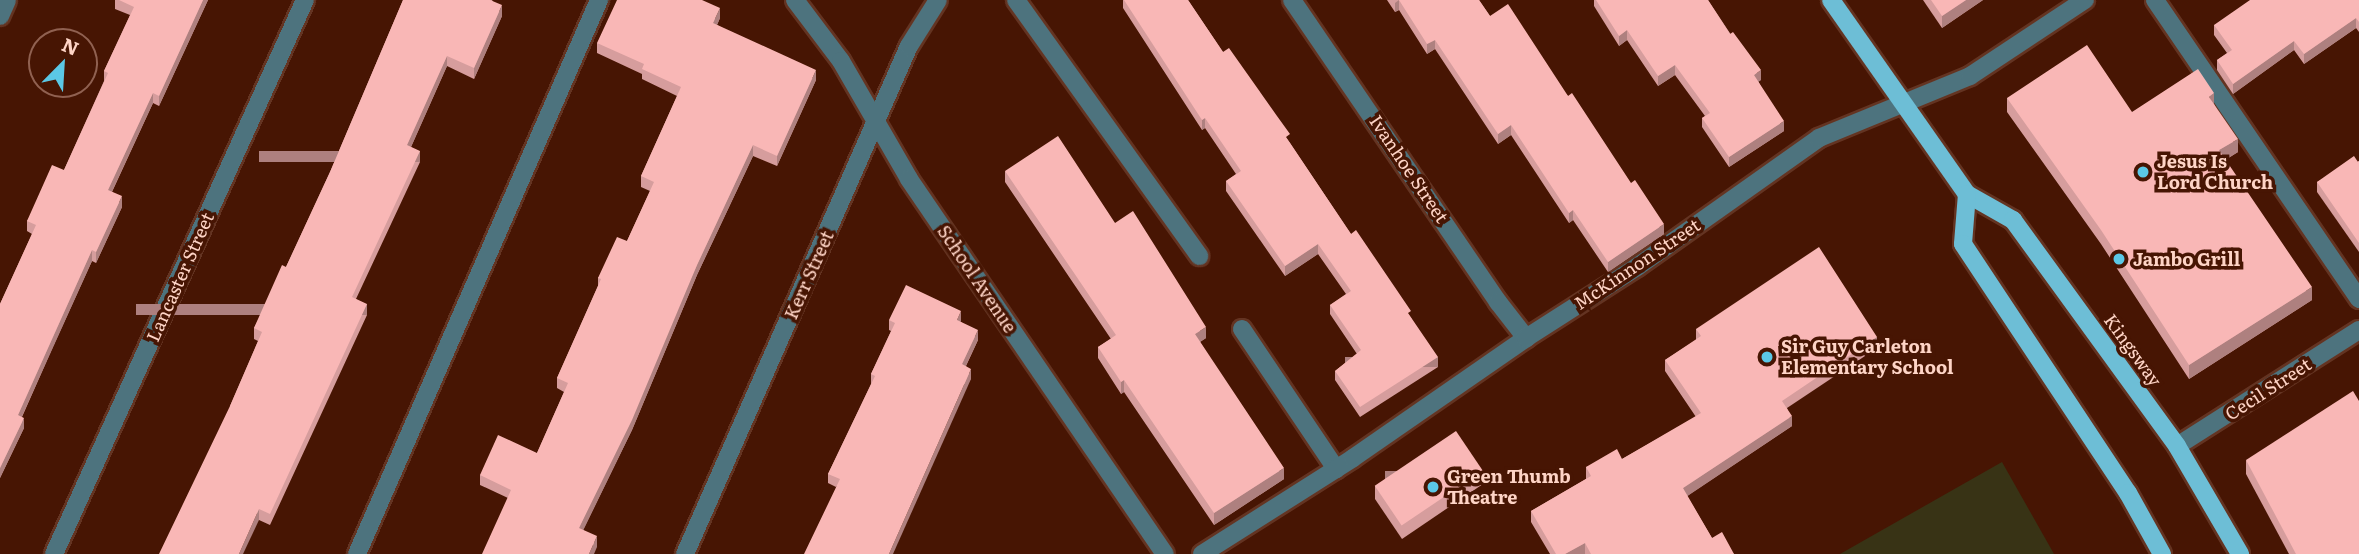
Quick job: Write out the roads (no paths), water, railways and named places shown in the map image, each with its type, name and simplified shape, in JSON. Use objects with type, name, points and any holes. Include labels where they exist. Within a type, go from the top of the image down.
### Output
[{"type":"main road","name":"Kingsway","points":[[1831,0],[1967,194],[2013,220],[2177,446],[2240,554]]},
{"type":"main road","points":[[1967,194],[1962,244],[2128,493],[2162,554]]},
{"type":"street","points":[[0,16],[7,0]]},
{"type":"street","name":"Lancaster Street","points":[[54,554],[305,0]]},
{"type":"street","points":[[357,554],[600,0]]},
{"type":"street","name":"School Avenue","points":[[795,0],[841,61],[909,179],[1165,554]]},
{"type":"street","name":"Kerr Street","points":[[685,554],[909,46],[938,0]]},
{"type":"street","points":[[1016,0],[1199,257]]},
{"type":"street","name":"Ivanhoe Street","points":[[1292,0],[1498,302],[1526,338]]},
{"type":"street","name":"McKinnon Street","points":[[1202,554],[1336,469],[1526,338],[1637,267],[1819,138],[1978,72],[2085,0]]},
{"type":"street","points":[[2155,0],[2359,299]]},
{"type":"street","points":[[1242,328],[1336,469]]},
{"type":"street","name":"Cecil Street","points":[[2177,446],[2359,330]]},
{"type":"place","name":"Jesus Is Lord Church","points":[[2143,172]]},
{"type":"place","name":"Jambo Grill","points":[[2119,259]]},
{"type":"place","name":"Sir Guy Carleton Elementary School","points":[[1767,357]]},
{"type":"place","name":"Green Thumb Theatre","points":[[1433,487]]}]
